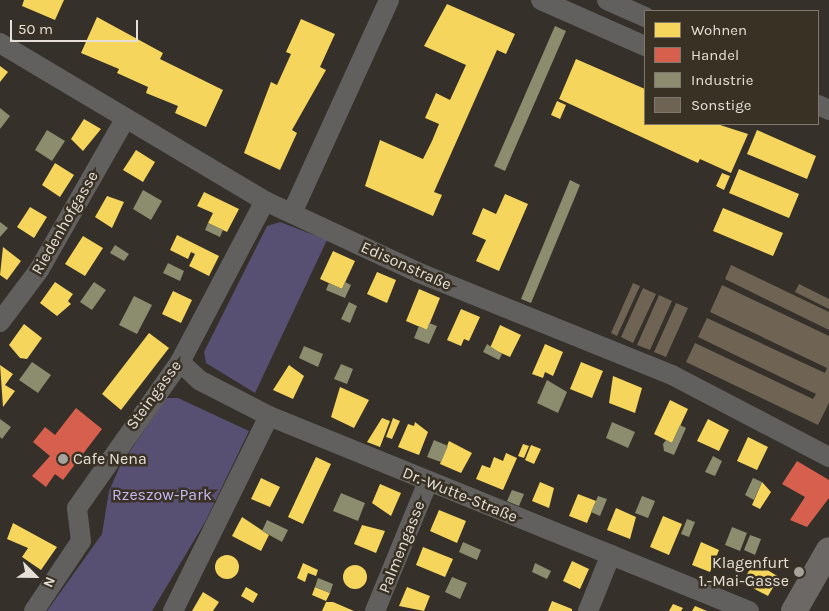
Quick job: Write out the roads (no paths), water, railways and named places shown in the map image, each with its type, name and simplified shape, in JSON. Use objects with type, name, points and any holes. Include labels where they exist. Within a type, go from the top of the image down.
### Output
[{"type":"main road","points":[[794,611],[829,550]]},
{"type":"street","points":[[292,213],[389,0]]},
{"type":"street","points":[[541,0],[644,46]]},
{"type":"street","points":[[607,0],[644,16]]},
{"type":"street","name":"Edisonstraße","points":[[0,43],[124,121],[265,201],[417,272],[606,345],[742,408],[829,457]]},
{"type":"street","name":"Riedenhofgasse","points":[[0,322],[39,270],[124,121]]},
{"type":"street","name":"Steingasse","points":[[34,611],[80,541],[77,508],[180,362],[265,201]]},
{"type":"street","name":"Dr.-Wutte-Straße","points":[[180,362],[199,380],[269,416],[749,611]]},
{"type":"street","points":[[173,611],[269,416]]},
{"type":"street","name":"Palmengasse","points":[[376,611],[428,482]]},
{"type":"street","points":[[588,611],[611,554]]},
{"type":"place","name":"Cafe Nena","points":[[63,459]]},
{"type":"place","name":"Klagenfurt 1.-Mai-Gasse","points":[[799,572]]},
{"type":"park label","name":"Rzeszow-Park","points":[[162,495]]}]
